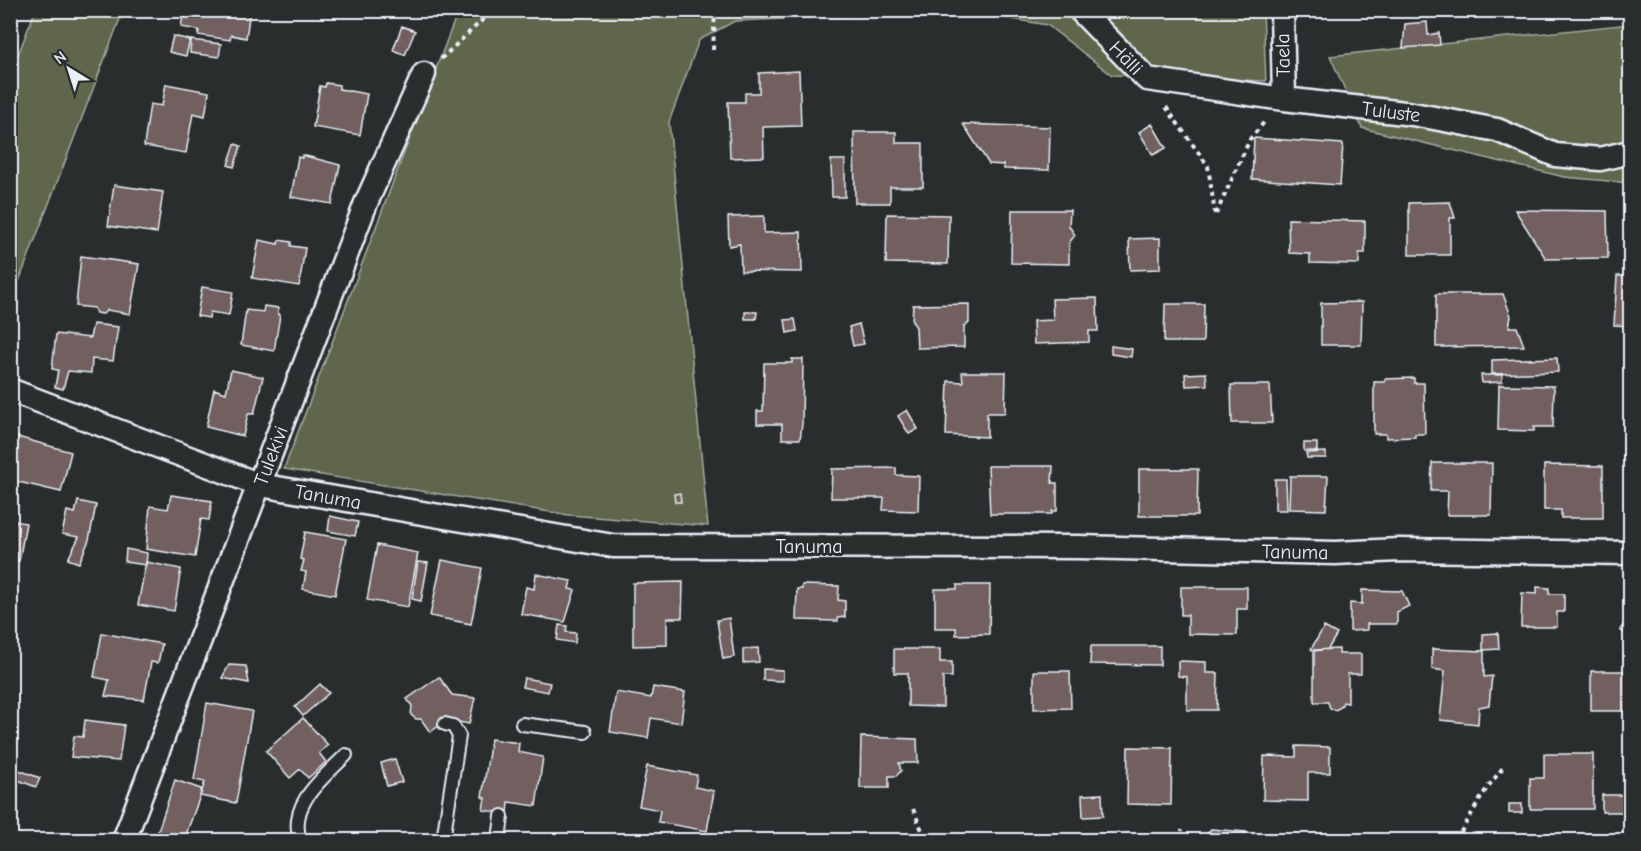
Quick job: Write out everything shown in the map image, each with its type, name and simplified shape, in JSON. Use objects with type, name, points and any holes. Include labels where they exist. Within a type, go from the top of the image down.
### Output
[{"type":"street","name":"Hälli","points":[[1080,10],[1147,80]]},
{"type":"street","name":"Taela","points":[[1282,10],[1284,99]]},
{"type":"street","name":"Tulekivi","points":[[124,840],[366,203],[424,74]]},
{"type":"street","name":"Tuluste","points":[[1147,80],[1413,114],[1497,130],[1555,155],[1600,159],[1630,152]]},
{"type":"street","name":"Tanuma","points":[[10,390],[260,485],[613,546],[1077,547],[1335,553],[1399,550],[1630,553]]},
{"type":"lane","points":[[443,840],[459,736],[453,726],[445,724]]},
{"type":"lane","points":[[522,724],[585,732]]},
{"type":"lane","points":[[300,840],[298,815],[306,796],[346,755]]},
{"type":"lane","points":[[499,840],[502,816]]},
{"type":"path","points":[[424,74],[493,10]]},
{"type":"path","points":[[713,50],[715,10]]},
{"type":"path","points":[[1147,80],[1209,166],[1215,214],[1250,139],[1284,99]]},
{"type":"path","points":[[1456,840],[1487,788],[1505,765]]},
{"type":"path","points":[[913,809],[926,840]]},
{"type":"path","points":[[1180,840],[1182,830]]},
{"type":"green space","points":[[35,11],[123,11],[11,302],[11,73]]},
{"type":"green space","points":[[458,11],[964,11],[735,21],[699,40],[669,122],[708,526],[569,515],[284,469]]},
{"type":"green space","points":[[964,11],[1263,11],[1266,81],[1112,75],[1047,25]]},
{"type":"green space","points":[[1630,24],[1630,183],[1564,177],[1362,128],[1330,56]]},
{"type":"building","points":[[184,10],[250,10],[246,38],[231,35],[230,40],[198,35],[199,30],[181,27]]},
{"type":"building","points":[[1427,22],[1428,35],[1439,33],[1440,45],[1403,48],[1405,24]]},
{"type":"building","points":[[402,26],[415,31],[405,55],[393,50]]},
{"type":"building","points":[[173,36],[190,40],[186,56],[169,52]]},
{"type":"building","points":[[191,40],[221,44],[219,57],[190,53]]},
{"type":"building","points":[[799,71],[801,126],[763,127],[764,157],[730,158],[728,102],[745,102],[745,93],[759,93],[759,73]]},
{"type":"building","points":[[326,83],[339,85],[339,89],[367,94],[360,135],[313,127],[320,86],[325,87]]},
{"type":"building","points":[[166,84],[209,92],[205,116],[193,113],[186,153],[144,146],[150,104],[162,106]]},
{"type":"building","points":[[963,124],[1050,127],[1049,170],[1004,169],[1004,165],[989,164]]},
{"type":"building","points":[[1152,124],[1166,148],[1153,155],[1139,132]]},
{"type":"building","points":[[854,132],[896,132],[896,143],[923,143],[923,187],[890,187],[890,203],[855,203]]},
{"type":"building","points":[[1254,138],[1343,144],[1340,185],[1252,179]]},
{"type":"building","points":[[235,144],[241,146],[234,167],[228,165]]},
{"type":"building","points":[[302,155],[340,165],[332,204],[291,197],[298,157],[302,158]]},
{"type":"building","points":[[831,160],[845,160],[845,197],[832,197]]},
{"type":"building","points":[[114,185],[163,192],[157,233],[108,226]]},
{"type":"building","points":[[1450,202],[1455,218],[1450,218],[1450,255],[1409,255],[1409,203]]},
{"type":"building","points":[[1012,210],[1070,210],[1069,226],[1075,235],[1069,243],[1069,264],[1011,263]]},
{"type":"building","points":[[1515,210],[1607,211],[1608,258],[1546,259]]},
{"type":"building","points":[[887,214],[949,215],[948,264],[886,263]]},
{"type":"building","points":[[764,216],[764,233],[801,232],[802,272],[741,271],[740,244],[729,246],[728,217]]},
{"type":"building","points":[[1288,219],[1365,221],[1365,253],[1359,253],[1359,264],[1310,263],[1310,254],[1289,253]]},
{"type":"building","points":[[1160,238],[1160,269],[1130,270],[1129,239]]},
{"type":"building","points":[[259,240],[278,244],[279,240],[291,242],[291,246],[305,248],[299,286],[252,278]]},
{"type":"building","points":[[81,256],[139,264],[130,314],[107,310],[103,314],[96,313],[94,308],[76,306]]},
{"type":"building","points":[[1617,276],[1630,276],[1630,326],[1614,325]]},
{"type":"building","points":[[202,287],[233,292],[229,315],[210,312],[209,318],[197,316]]},
{"type":"building","points":[[1436,294],[1503,294],[1511,316],[1509,327],[1517,327],[1524,346],[1436,347]]},
{"type":"building","points":[[1097,298],[1098,331],[1089,331],[1089,342],[1034,344],[1033,321],[1053,320],[1052,299]]},
{"type":"building","points":[[1362,302],[1361,345],[1321,345],[1321,303]]},
{"type":"building","points":[[969,304],[969,323],[964,326],[964,347],[917,348],[916,327],[912,321],[913,305]]},
{"type":"building","points":[[1165,304],[1204,304],[1203,342],[1164,342]]},
{"type":"building","points":[[264,306],[278,308],[278,315],[280,315],[274,351],[241,345],[246,310],[263,312]]},
{"type":"building","points":[[745,312],[757,312],[756,319],[745,319]]},
{"type":"building","points":[[795,319],[797,331],[787,333],[785,320]]},
{"type":"building","points":[[93,324],[118,327],[113,361],[92,359],[91,373],[68,371],[63,389],[55,387],[58,370],[52,369],[56,334],[90,338]]},
{"type":"building","points":[[859,324],[864,344],[853,346],[849,327]]},
{"type":"building","points":[[1111,346],[1132,349],[1131,357],[1111,354]]},
{"type":"building","points":[[1557,358],[1558,372],[1492,374],[1492,360]]},
{"type":"building","points":[[792,359],[803,359],[802,424],[800,439],[782,439],[782,424],[757,424],[757,411],[763,411],[764,363],[792,363]]},
{"type":"building","points":[[231,370],[263,377],[254,414],[248,414],[243,436],[206,427],[214,389],[226,393]]},
{"type":"building","points":[[962,372],[1006,372],[1005,413],[987,413],[987,437],[946,435],[948,381],[963,382]]},
{"type":"building","points":[[1206,373],[1207,385],[1186,386],[1185,374]]},
{"type":"building","points":[[1481,375],[1502,375],[1502,382],[1482,383]]},
{"type":"building","points":[[1414,378],[1414,383],[1424,383],[1425,434],[1415,434],[1415,437],[1386,438],[1386,434],[1374,434],[1374,382],[1385,382],[1385,379]]},
{"type":"building","points":[[1231,385],[1270,385],[1272,423],[1232,423]]},
{"type":"building","points":[[1499,385],[1554,386],[1553,427],[1534,427],[1534,431],[1498,430]]},
{"type":"building","points":[[907,410],[918,429],[909,434],[898,416]]},
{"type":"building","points":[[14,436],[71,452],[61,492],[10,480],[10,441]]},
{"type":"building","points":[[1304,443],[1317,443],[1317,451],[1304,451]]},
{"type":"building","points":[[1326,452],[1326,458],[1307,458],[1306,453]]},
{"type":"building","points":[[1432,463],[1492,463],[1491,515],[1447,515],[1448,491],[1431,491]]},
{"type":"building","points":[[1544,465],[1603,466],[1603,518],[1561,518],[1561,510],[1544,510]]},
{"type":"building","points":[[988,466],[1053,466],[1052,483],[1057,483],[1057,511],[1052,511],[1052,514],[990,514]]},
{"type":"building","points":[[896,468],[896,475],[919,476],[918,511],[883,510],[884,498],[831,498],[832,469]]},
{"type":"building","points":[[1139,469],[1198,469],[1197,516],[1139,516]]},
{"type":"building","points":[[1290,476],[1328,476],[1326,510],[1289,509]]},
{"type":"building","points":[[1275,479],[1286,479],[1287,510],[1275,510]]},
{"type":"building","points":[[680,493],[681,502],[675,502],[674,494]]},
{"type":"building","points":[[171,495],[212,501],[209,520],[201,519],[195,557],[146,549],[150,506],[168,509]]},
{"type":"building","points":[[78,501],[96,505],[89,540],[79,563],[68,559],[79,537],[62,534],[67,511],[75,513]]},
{"type":"building","points":[[330,516],[358,522],[355,536],[328,531]]},
{"type":"building","points":[[10,520],[26,523],[19,561],[10,559]]},
{"type":"building","points":[[305,532],[346,539],[335,595],[303,589],[306,572],[301,571],[304,560],[300,559]]},
{"type":"building","points":[[377,545],[418,553],[408,607],[367,600]]},
{"type":"building","points":[[126,549],[147,553],[146,565],[125,562]]},
{"type":"building","points":[[442,560],[482,568],[471,624],[430,616]]},
{"type":"building","points":[[146,562],[181,569],[174,611],[138,605]]},
{"type":"building","points":[[418,562],[428,563],[421,601],[412,599]]},
{"type":"building","points":[[536,574],[571,581],[569,589],[575,590],[565,622],[521,614],[526,587],[534,589]]},
{"type":"building","points":[[683,582],[682,618],[667,618],[667,645],[633,646],[633,583]]},
{"type":"building","points":[[802,585],[839,586],[838,600],[845,601],[845,617],[838,618],[838,621],[796,620],[797,589],[802,589]]},
{"type":"building","points":[[957,585],[990,585],[989,634],[956,635],[956,628],[935,628],[935,589],[957,589]]},
{"type":"building","points":[[1181,587],[1247,587],[1247,609],[1237,609],[1237,635],[1188,634],[1188,615],[1181,615]]},
{"type":"building","points":[[1537,587],[1549,588],[1549,594],[1564,594],[1564,612],[1557,612],[1557,627],[1521,627],[1522,593],[1537,594]]},
{"type":"building","points":[[1362,590],[1402,591],[1409,606],[1397,612],[1397,624],[1367,624],[1367,630],[1350,631],[1350,603],[1362,604]]},
{"type":"building","points":[[1630,614],[1630,637],[1620,630]]},
{"type":"building","points":[[729,618],[734,657],[723,659],[717,620]]},
{"type":"building","points":[[559,625],[567,626],[566,632],[576,633],[575,643],[557,640]]},
{"type":"building","points":[[1324,627],[1337,634],[1328,649],[1314,651],[1311,649]]},
{"type":"building","points":[[102,633],[162,644],[158,663],[151,662],[144,700],[105,696],[109,680],[94,677]]},
{"type":"building","points":[[1498,633],[1499,649],[1483,650],[1483,634]]},
{"type":"building","points":[[1091,646],[1160,646],[1160,665],[1090,664]]},
{"type":"building","points":[[758,648],[759,662],[743,663],[743,649]]},
{"type":"building","points":[[894,649],[940,649],[940,662],[952,662],[952,677],[943,677],[943,707],[908,706],[908,673],[894,673]]},
{"type":"building","points":[[1339,649],[1339,654],[1361,654],[1361,674],[1348,674],[1348,703],[1343,702],[1341,707],[1335,710],[1330,708],[1328,702],[1314,702],[1314,650]]},
{"type":"building","points":[[1432,649],[1484,651],[1484,677],[1492,676],[1489,705],[1479,707],[1478,724],[1440,720],[1445,671],[1432,669]]},
{"type":"building","points":[[1178,661],[1206,662],[1206,673],[1218,673],[1217,710],[1187,710],[1187,677],[1178,676]]},
{"type":"building","points":[[229,665],[246,666],[249,683],[222,678]]},
{"type":"building","points":[[763,669],[783,670],[783,681],[763,680]]},
{"type":"building","points":[[1034,671],[1070,671],[1071,708],[1034,709]]},
{"type":"building","points":[[1591,671],[1628,671],[1628,711],[1591,711]]},
{"type":"building","points":[[439,677],[452,695],[475,698],[469,724],[448,720],[430,732],[421,719],[416,719],[411,715],[412,706],[407,699]]},
{"type":"building","points":[[524,678],[550,683],[548,692],[522,687]]},
{"type":"building","points":[[320,684],[329,693],[303,716],[295,707]]},
{"type":"building","points":[[653,687],[685,692],[681,723],[651,718],[648,738],[610,732],[616,692],[651,698]]},
{"type":"building","points":[[207,703],[252,711],[236,803],[200,796],[205,782],[194,780]]},
{"type":"building","points":[[303,718],[328,745],[319,753],[326,762],[308,778],[300,769],[290,778],[266,751]]},
{"type":"building","points":[[85,720],[124,725],[119,761],[71,757],[74,736],[83,737]]},
{"type":"building","points":[[861,737],[917,739],[918,763],[899,763],[901,771],[896,776],[889,776],[889,788],[860,788]]},
{"type":"building","points":[[491,739],[519,743],[518,752],[543,757],[536,806],[509,802],[508,814],[483,810],[485,798],[482,797]]},
{"type":"building","points":[[1296,746],[1330,747],[1330,773],[1308,773],[1308,801],[1263,800],[1264,756],[1296,757]]},
{"type":"building","points":[[1128,747],[1172,748],[1171,805],[1127,804]]},
{"type":"building","points":[[1544,754],[1593,754],[1593,809],[1530,809],[1530,778],[1544,778]]},
{"type":"building","points":[[395,759],[402,782],[387,786],[381,763]]},
{"type":"building","points":[[647,766],[697,775],[695,787],[714,791],[707,831],[658,822],[660,810],[639,806]]},
{"type":"building","points":[[16,769],[40,778],[36,787],[13,778]]},
{"type":"building","points":[[175,780],[201,789],[200,796],[184,840],[155,840]]},
{"type":"building","points":[[1102,794],[1103,816],[1083,817],[1082,795]]},
{"type":"building","points":[[1602,795],[1630,795],[1630,812],[1602,812]]},
{"type":"building","points":[[1509,804],[1522,804],[1522,813],[1509,813]]},
{"type":"building","points":[[1211,829],[1246,832],[1244,840],[1203,840]]},
{"type":"building","points":[[1084,834],[1107,834],[1107,840],[1084,840]]},
{"type":"building","points":[[1606,836],[1619,836],[1619,840],[1606,840]]}]
